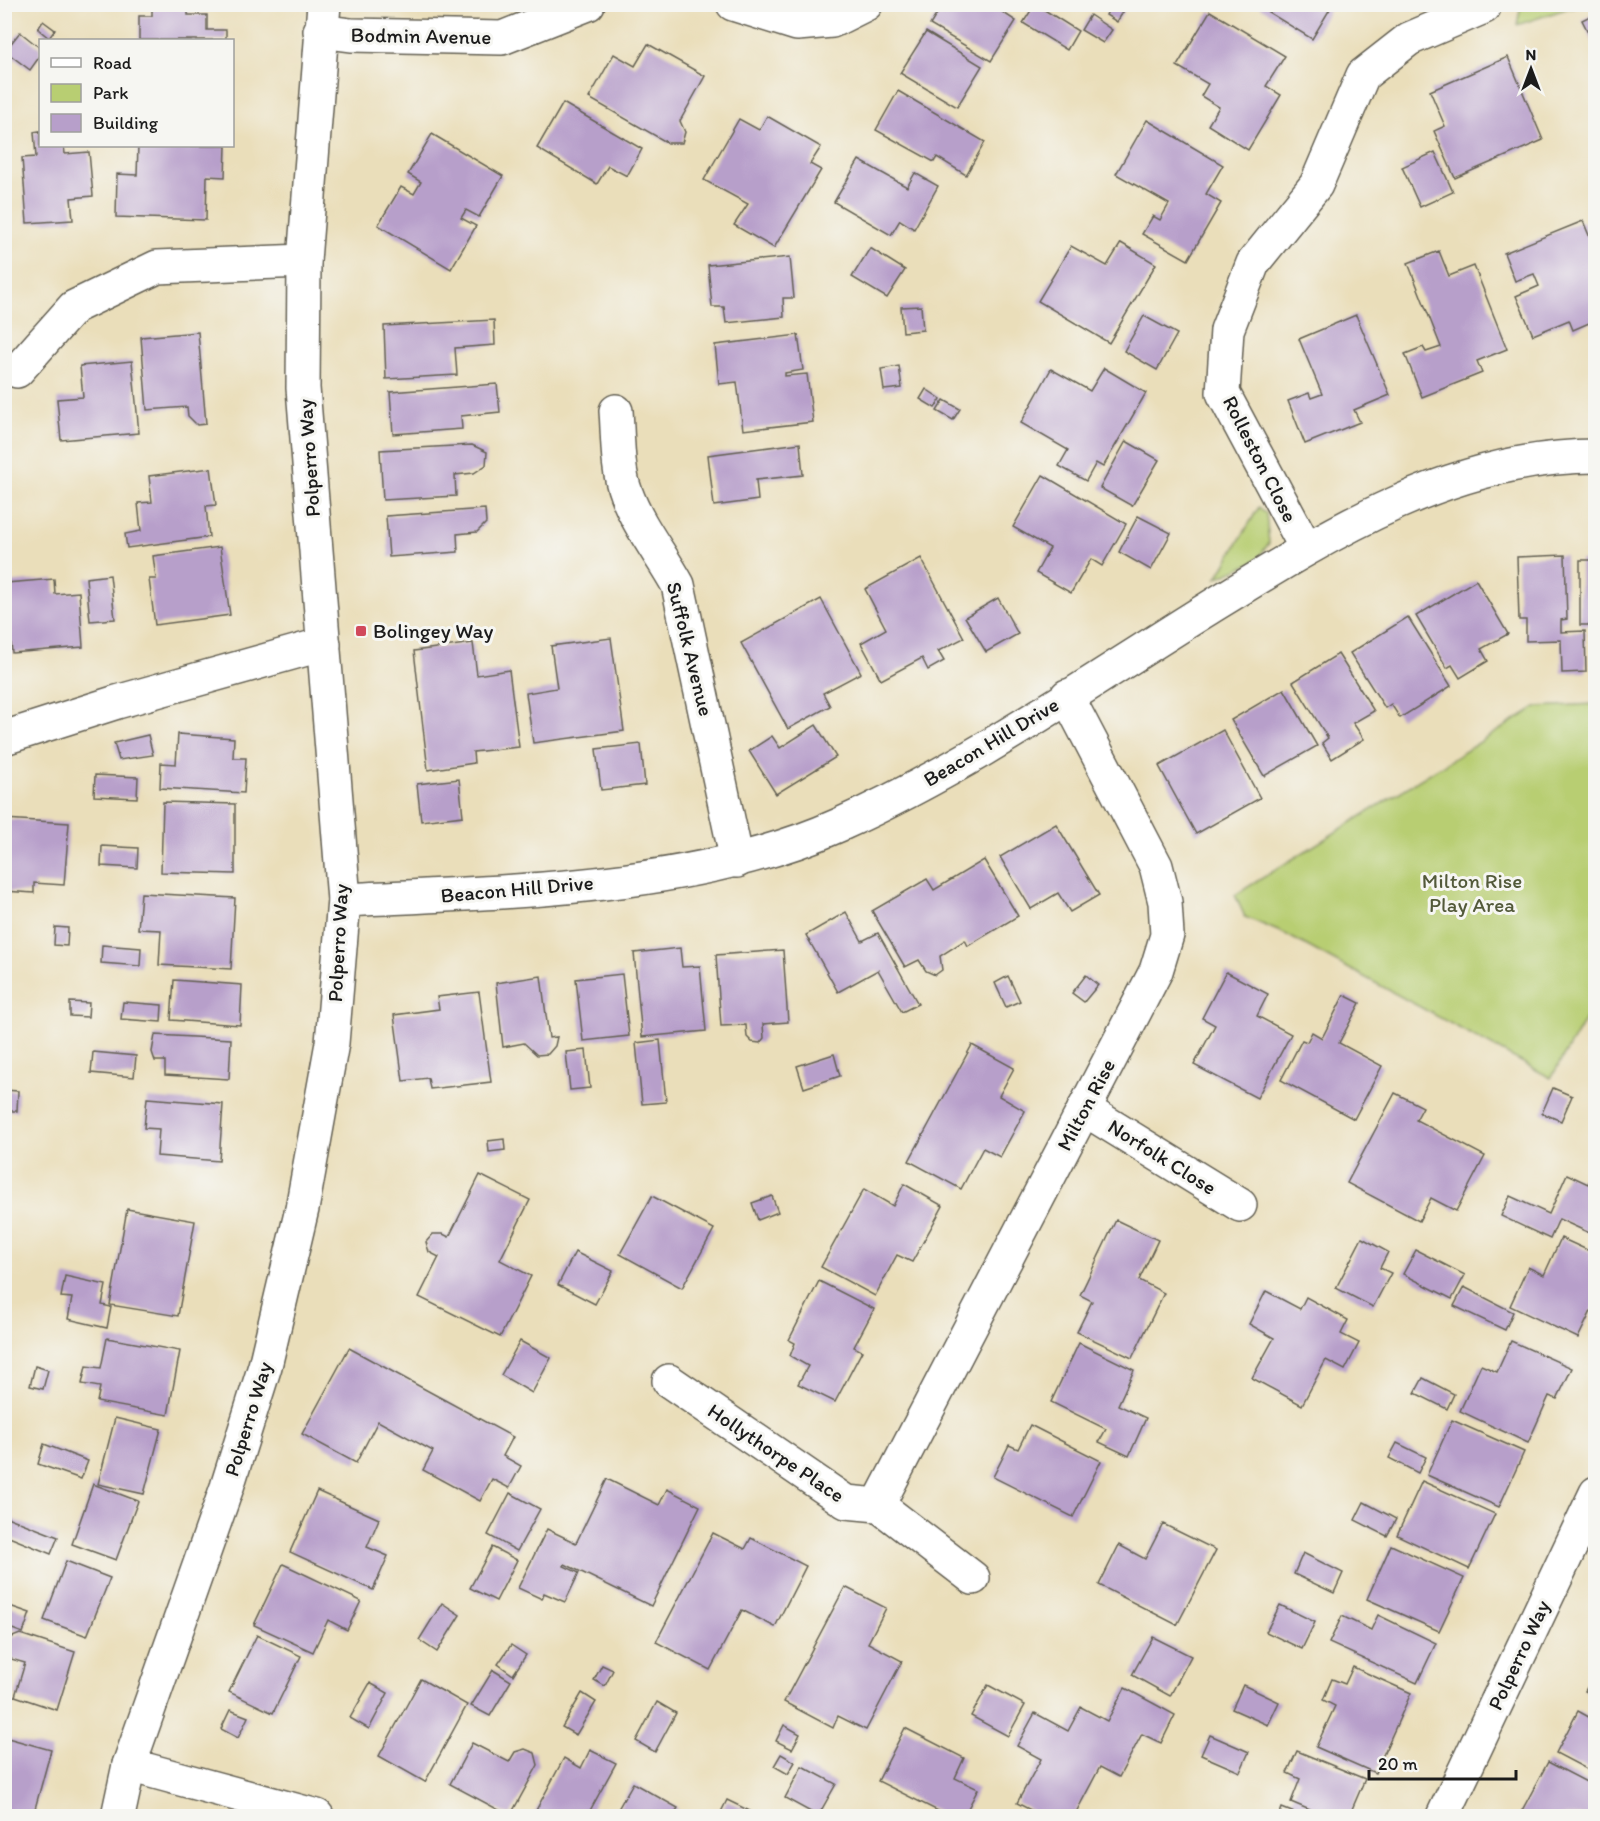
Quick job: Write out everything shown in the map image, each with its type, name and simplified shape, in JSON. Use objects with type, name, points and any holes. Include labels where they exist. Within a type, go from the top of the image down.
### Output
[{"type":"street","name":"Bodmin Avenue","points":[[322,18],[351,35],[502,38],[588,4]]},
{"type":"street","points":[[733,4],[798,24],[832,21],[866,4]]},
{"type":"street","name":"Rolleston Close","points":[[1306,548],[1223,393],[1227,330],[1252,263],[1316,185],[1363,75],[1447,13],[1484,7]]},
{"type":"street","name":"Polperro Way","points":[[118,1816],[129,1766],[227,1487],[265,1365],[302,1209],[332,1042],[344,900],[303,388],[304,261],[322,18]]},
{"type":"street","points":[[17,371],[74,307],[157,267],[304,261]]},
{"type":"street","name":"Suffolk Avenue","points":[[616,411],[625,491],[639,522],[660,552],[678,585],[737,861]]},
{"type":"street","name":"Beacon Hill Drive","points":[[344,900],[526,890],[641,878],[737,861],[836,827],[926,784],[1306,548],[1387,507],[1467,475],[1551,456],[1596,456]]},
{"type":"street","points":[[4,738],[117,702],[324,644]]},
{"type":"street","name":"Milton Rise","points":[[878,1505],[1156,971],[1167,935],[1165,902],[1156,866],[1067,696]]},
{"type":"street","name":"Norfolk Close","points":[[1084,1109],[1240,1205]]},
{"type":"street","name":"Hollythorpe Place","points":[[669,1381],[846,1502],[878,1505]]},
{"type":"street","name":"Polperro Way","points":[[1443,1816],[1596,1493]]},
{"type":"street","points":[[878,1505],[973,1578]]},
{"type":"street","points":[[129,1766],[317,1816]]},
{"type":"green space","points":[[1521,4],[1578,5],[1517,25]]},
{"type":"green space","points":[[1259,507],[1266,513],[1269,543],[1256,561],[1217,578]]},
{"type":"green space","name":"Milton Rise Play Area","points":[[1595,704],[1595,1002],[1551,1078],[1285,934],[1245,917],[1235,895],[1536,707]]},
{"type":"building","points":[[152,4],[188,4],[188,15],[207,15],[207,30],[226,30],[226,39],[139,39],[139,16],[152,16]]},
{"type":"building","points":[[943,4],[990,4],[1016,21],[991,61],[930,25]]},
{"type":"building","points":[[1035,4],[1078,31],[1067,50],[1023,23]]},
{"type":"building","points":[[1112,4],[1128,4],[1117,22],[1106,15]]},
{"type":"building","points":[[1255,4],[1333,4],[1312,39]]},
{"type":"building","points":[[1210,11],[1285,56],[1266,86],[1281,95],[1248,150],[1208,125],[1219,107],[1201,96],[1208,84],[1177,66]]},
{"type":"building","points":[[1596,13],[1596,48],[1582,20]]},
{"type":"building","points":[[1090,15],[1112,30],[1103,43],[1081,30]]},
{"type":"building","points":[[43,21],[55,30],[49,38],[38,29]]},
{"type":"building","points":[[20,32],[39,47],[39,57],[30,70],[5,51]]},
{"type":"building","points":[[926,32],[982,66],[957,107],[900,73]]},
{"type":"building","points":[[648,44],[705,76],[680,121],[685,132],[682,143],[668,143],[589,98],[614,54],[635,66]]},
{"type":"building","points":[[1508,57],[1543,140],[1455,178],[1434,131],[1445,126],[1430,91]]},
{"type":"building","points":[[898,91],[985,142],[966,175],[937,157],[934,162],[876,130]]},
{"type":"building","points":[[563,103],[642,149],[627,176],[608,166],[597,184],[537,148]]},
{"type":"building","points":[[767,116],[821,147],[810,164],[821,170],[774,248],[734,225],[748,204],[704,180],[739,119],[759,130]]},
{"type":"building","points":[[1147,120],[1223,165],[1206,194],[1221,203],[1188,260],[1142,234],[1153,216],[1160,220],[1169,204],[1116,174]]},
{"type":"building","points":[[39,131],[39,147],[64,147],[65,154],[89,152],[93,196],[71,198],[73,220],[27,223],[22,158],[36,157],[34,132]]},
{"type":"building","points":[[432,134],[503,176],[479,217],[466,210],[461,218],[476,226],[451,269],[378,225],[401,187],[414,194],[421,182],[408,174]]},
{"type":"building","points":[[138,147],[226,147],[225,177],[207,176],[206,220],[116,217],[117,174],[137,175]]},
{"type":"building","points":[[1435,152],[1453,192],[1420,207],[1402,167]]},
{"type":"building","points":[[859,160],[907,187],[915,173],[938,186],[914,229],[900,220],[891,235],[834,202]]},
{"type":"building","points":[[1583,221],[1596,252],[1596,320],[1573,330],[1569,320],[1533,335],[1516,296],[1539,286],[1534,274],[1515,281],[1504,253]]},
{"type":"building","points":[[1121,243],[1156,264],[1109,343],[1038,301],[1071,246],[1107,266]]},
{"type":"building","points":[[870,248],[905,270],[887,298],[852,277]]},
{"type":"building","points":[[1439,251],[1449,276],[1474,266],[1507,349],[1477,361],[1482,373],[1422,397],[1405,354],[1423,347],[1426,352],[1441,347],[1408,263]]},
{"type":"building","points":[[790,257],[794,298],[783,298],[784,317],[726,323],[724,307],[712,307],[708,265]]},
{"type":"building","points":[[921,306],[923,330],[903,332],[901,307]]},
{"type":"building","points":[[1356,315],[1390,395],[1354,410],[1360,422],[1305,444],[1288,401],[1309,393],[1311,398],[1322,394],[1299,339]]},
{"type":"building","points":[[1144,316],[1177,334],[1157,370],[1124,351]]},
{"type":"building","points":[[494,320],[495,345],[455,348],[457,375],[386,379],[384,326]]},
{"type":"building","points":[[198,332],[206,424],[197,425],[188,416],[187,407],[147,410],[141,337]]},
{"type":"building","points":[[798,335],[803,370],[785,373],[785,376],[807,374],[813,422],[743,430],[737,382],[719,384],[715,345]]},
{"type":"building","points":[[132,361],[139,433],[61,440],[57,399],[83,397],[80,366]]},
{"type":"building","points":[[899,366],[902,388],[884,390],[881,369]]},
{"type":"building","points":[[1104,368],[1146,393],[1103,467],[1096,463],[1086,481],[1059,466],[1068,450],[1021,423],[1051,369],[1090,391]]},
{"type":"building","points":[[497,384],[500,412],[461,416],[462,429],[393,434],[390,392]]},
{"type":"building","points":[[926,389],[941,399],[935,408],[920,399]]},
{"type":"building","points":[[944,400],[960,409],[953,420],[937,411]]},
{"type":"building","points":[[1126,441],[1159,460],[1132,506],[1100,488]]},
{"type":"building","points":[[800,443],[803,475],[756,480],[758,500],[714,506],[708,455]]},
{"type":"building","points":[[472,445],[487,452],[486,465],[474,473],[455,475],[456,496],[383,500],[380,450]]},
{"type":"building","points":[[211,468],[216,505],[206,506],[209,537],[127,548],[125,534],[141,531],[138,503],[152,502],[149,476]]},
{"type":"building","points":[[1043,475],[1126,524],[1102,566],[1091,559],[1071,593],[1036,573],[1050,548],[1013,527]]},
{"type":"building","points":[[485,509],[486,523],[477,532],[457,534],[458,552],[389,557],[386,516]]},
{"type":"building","points":[[1138,516],[1171,533],[1151,570],[1119,552]]},
{"type":"building","points":[[220,547],[230,615],[155,625],[149,579],[156,579],[153,556]]},
{"type":"building","points":[[1565,555],[1567,619],[1561,620],[1561,632],[1585,631],[1586,672],[1562,673],[1561,640],[1526,641],[1526,620],[1519,620],[1517,557]]},
{"type":"building","points":[[921,558],[964,638],[938,651],[944,661],[928,670],[922,658],[881,680],[861,643],[886,629],[865,589]]},
{"type":"building","points":[[1580,560],[1596,560],[1596,625],[1580,625]]},
{"type":"building","points":[[110,575],[115,619],[90,621],[86,578]]},
{"type":"building","points":[[54,579],[55,594],[79,592],[83,647],[12,653],[6,583]]},
{"type":"building","points":[[1476,580],[1508,634],[1481,649],[1488,661],[1460,678],[1452,665],[1447,668],[1416,616]]},
{"type":"building","points":[[998,598],[1018,634],[986,652],[965,617]]},
{"type":"building","points":[[821,599],[861,673],[823,693],[830,706],[788,729],[741,643]]},
{"type":"building","points":[[1408,617],[1451,686],[1400,718],[1391,704],[1385,708],[1350,653]]},
{"type":"building","points":[[611,638],[624,731],[533,743],[526,693],[557,688],[551,646]]},
{"type":"building","points":[[473,643],[477,675],[509,670],[519,747],[473,752],[474,763],[428,770],[414,651]]},
{"type":"building","points":[[1338,654],[1374,711],[1353,723],[1364,739],[1332,759],[1322,743],[1328,738],[1293,682]]},
{"type":"building","points":[[1284,689],[1317,746],[1264,776],[1231,720]]},
{"type":"building","points":[[816,725],[836,757],[776,794],[749,751],[772,736],[780,748]]},
{"type":"building","points":[[1223,730],[1260,798],[1196,834],[1159,766]]},
{"type":"building","points":[[178,734],[234,738],[233,758],[246,758],[244,793],[160,788],[161,763],[176,764]]},
{"type":"building","points":[[148,735],[153,755],[119,760],[114,743]]},
{"type":"building","points":[[641,744],[645,785],[601,790],[596,749]]},
{"type":"building","points":[[95,775],[138,777],[137,798],[94,796]]},
{"type":"building","points":[[459,779],[463,816],[421,821],[417,784]]},
{"type":"building","points":[[163,802],[235,804],[235,874],[161,872]]},
{"type":"building","points":[[4,819],[69,823],[64,885],[34,883],[34,893],[4,891]]},
{"type":"building","points":[[1056,824],[1099,895],[1070,912],[1058,893],[1031,909],[1000,857]]},
{"type":"building","points":[[102,846],[138,848],[137,868],[101,866]]},
{"type":"building","points":[[984,860],[1018,916],[968,946],[965,940],[940,956],[942,970],[935,975],[926,971],[919,960],[905,967],[872,911],[927,879],[934,890]]},
{"type":"building","points":[[141,893],[235,898],[231,969],[159,965],[161,930],[138,929]]},
{"type":"building","points":[[846,912],[862,941],[878,933],[918,1004],[902,1012],[878,970],[838,992],[806,935]]},
{"type":"building","points":[[55,927],[68,928],[67,946],[54,945]]},
{"type":"building","points":[[102,945],[141,948],[140,966],[101,963]]},
{"type":"building","points":[[680,948],[682,967],[700,966],[706,1031],[642,1037],[634,953]]},
{"type":"building","points":[[783,950],[788,1022],[763,1024],[764,1038],[760,1043],[752,1042],[747,1037],[746,1025],[721,1026],[716,955]]},
{"type":"building","points":[[1226,972],[1268,994],[1257,1016],[1291,1034],[1257,1098],[1194,1065],[1215,1025],[1202,1018]]},
{"type":"building","points":[[622,974],[629,1036],[583,1041],[576,979]]},
{"type":"building","points":[[1086,975],[1098,985],[1084,1002],[1072,993]]},
{"type":"building","points":[[541,976],[549,1038],[557,1037],[555,1046],[548,1054],[537,1055],[524,1043],[503,1047],[496,983]]},
{"type":"building","points":[[1008,976],[1020,1001],[1006,1007],[995,983]]},
{"type":"building","points":[[174,980],[242,985],[240,1025],[171,1020]]},
{"type":"building","points":[[479,992],[491,1082],[430,1089],[428,1078],[403,1081],[394,1015],[439,1009],[437,997]]},
{"type":"building","points":[[1344,995],[1360,1003],[1339,1043],[1382,1066],[1354,1119],[1281,1080],[1302,1040],[1307,1042],[1312,1032],[1322,1038]]},
{"type":"building","points":[[70,1002],[89,1003],[88,1017],[70,1016]]},
{"type":"building","points":[[123,1002],[162,1005],[161,1022],[121,1019]]},
{"type":"building","points":[[155,1035],[231,1039],[229,1079],[165,1075],[165,1061],[155,1061],[152,1052]]},
{"type":"building","points":[[660,1040],[666,1102],[642,1104],[636,1043]]},
{"type":"building","points":[[972,1045],[1014,1068],[999,1096],[1025,1111],[1000,1157],[983,1148],[961,1189],[909,1161]]},
{"type":"building","points":[[586,1050],[590,1088],[570,1090],[566,1052]]},
{"type":"building","points":[[93,1052],[136,1056],[134,1077],[91,1073]]},
{"type":"building","points":[[834,1054],[840,1076],[804,1088],[797,1066]]},
{"type":"building","points":[[1553,1088],[1572,1096],[1561,1121],[1542,1113]]},
{"type":"building","points":[[4,1090],[18,1091],[17,1111],[4,1111]]},
{"type":"building","points":[[1395,1093],[1423,1107],[1416,1120],[1485,1156],[1456,1211],[1431,1198],[1419,1221],[1347,1183]]},
{"type":"building","points":[[147,1098],[223,1104],[219,1161],[157,1156],[159,1129],[144,1128]]},
{"type":"building","points":[[504,1139],[505,1150],[489,1152],[488,1141]]},
{"type":"building","points":[[1596,1167],[1596,1236],[1559,1219],[1550,1239],[1501,1216],[1510,1196],[1549,1214],[1567,1174],[1588,1184]]},
{"type":"building","points":[[480,1175],[530,1200],[500,1260],[531,1276],[500,1337],[419,1297],[439,1257],[429,1252],[426,1242],[433,1234],[443,1234],[449,1237]]},
{"type":"building","points":[[904,1184],[943,1206],[912,1262],[897,1255],[875,1296],[821,1267],[864,1189],[893,1206]]},
{"type":"building","points":[[652,1196],[714,1229],[682,1288],[620,1254]]},
{"type":"building","points":[[772,1196],[778,1212],[758,1220],[752,1203]]},
{"type":"building","points":[[127,1209],[195,1221],[178,1316],[110,1305]]},
{"type":"building","points":[[1116,1220],[1158,1240],[1139,1280],[1164,1293],[1132,1358],[1077,1332],[1092,1301],[1080,1295]]},
{"type":"building","points":[[1362,1238],[1388,1252],[1380,1268],[1391,1273],[1373,1307],[1336,1288]]},
{"type":"building","points":[[1561,1238],[1596,1254],[1596,1301],[1578,1338],[1510,1306],[1528,1267],[1544,1275]]},
{"type":"building","points":[[1416,1250],[1465,1275],[1452,1299],[1403,1274]]},
{"type":"building","points":[[575,1252],[613,1271],[595,1304],[558,1285]]},
{"type":"building","points":[[65,1276],[106,1285],[102,1305],[111,1307],[107,1328],[68,1319],[72,1298],[61,1297]]},
{"type":"building","points":[[819,1281],[874,1309],[854,1347],[862,1351],[835,1402],[798,1384],[808,1366],[790,1356],[795,1343],[789,1340]]},
{"type":"building","points":[[1464,1287],[1513,1312],[1505,1330],[1454,1306]]},
{"type":"building","points":[[1266,1291],[1300,1309],[1306,1297],[1348,1320],[1341,1334],[1359,1343],[1345,1370],[1326,1360],[1302,1405],[1252,1378],[1274,1338],[1249,1324]]},
{"type":"building","points":[[107,1338],[180,1351],[168,1415],[97,1402],[100,1387],[82,1384],[86,1366],[101,1368]]},
{"type":"building","points":[[520,1341],[551,1358],[532,1393],[501,1375]]},
{"type":"building","points":[[1511,1341],[1572,1368],[1557,1399],[1549,1396],[1528,1443],[1460,1411],[1481,1365],[1497,1372]]},
{"type":"building","points":[[1079,1343],[1134,1370],[1118,1405],[1146,1418],[1129,1456],[1099,1442],[1106,1429],[1051,1402]]},
{"type":"building","points":[[349,1348],[513,1437],[503,1456],[521,1466],[509,1488],[492,1479],[480,1501],[423,1470],[433,1451],[378,1421],[356,1463],[302,1434]]},
{"type":"building","points":[[35,1366],[48,1370],[43,1389],[30,1386]]},
{"type":"building","points":[[1423,1378],[1454,1394],[1447,1409],[1415,1393]]},
{"type":"building","points":[[115,1418],[161,1429],[144,1494],[98,1484]]},
{"type":"building","points":[[1452,1420],[1524,1452],[1499,1507],[1427,1475]]},
{"type":"building","points":[[1030,1425],[1101,1461],[1073,1517],[993,1477],[1009,1445],[1018,1449]]},
{"type":"building","points":[[1397,1443],[1426,1457],[1418,1473],[1389,1458]]},
{"type":"building","points":[[44,1444],[88,1461],[81,1479],[38,1464]]},
{"type":"building","points":[[607,1479],[659,1505],[667,1489],[700,1506],[651,1606],[565,1564],[564,1566],[579,1573],[565,1602],[544,1593],[542,1599],[518,1588],[547,1529],[576,1543]]},
{"type":"building","points":[[1422,1481],[1495,1514],[1469,1569],[1397,1535]]},
{"type":"building","points":[[93,1484],[138,1501],[116,1560],[72,1544]]},
{"type":"building","points":[[317,1491],[379,1519],[367,1547],[388,1556],[373,1590],[290,1552]]},
{"type":"building","points":[[510,1493],[540,1509],[517,1551],[488,1535]]},
{"type":"building","points":[[1364,1502],[1396,1519],[1387,1536],[1355,1520]]},
{"type":"building","points":[[4,1516],[58,1537],[51,1554],[4,1535]]},
{"type":"building","points":[[1163,1524],[1216,1550],[1177,1625],[1099,1585],[1119,1545],[1145,1559]]},
{"type":"building","points":[[713,1533],[745,1549],[751,1538],[806,1566],[775,1627],[742,1610],[710,1670],[656,1642]]},
{"type":"building","points":[[1391,1545],[1464,1578],[1439,1631],[1367,1599]]},
{"type":"building","points":[[492,1547],[517,1560],[496,1601],[470,1588]]},
{"type":"building","points":[[1303,1553],[1343,1573],[1334,1593],[1294,1574]]},
{"type":"building","points":[[66,1561],[110,1578],[87,1636],[44,1620]]},
{"type":"building","points":[[283,1564],[361,1601],[347,1630],[328,1620],[313,1652],[254,1625]]},
{"type":"building","points":[[845,1587],[886,1608],[868,1643],[902,1661],[866,1730],[838,1716],[833,1728],[784,1702]]},
{"type":"building","points":[[442,1603],[460,1615],[437,1652],[419,1640]]},
{"type":"building","points":[[4,1604],[30,1613],[23,1633],[4,1626]]},
{"type":"building","points":[[1280,1605],[1315,1622],[1302,1649],[1266,1632]]},
{"type":"building","points":[[1378,1615],[1436,1643],[1417,1683],[1329,1643],[1342,1616],[1371,1630]]},
{"type":"building","points":[[20,1634],[75,1652],[57,1710],[15,1696],[25,1663],[11,1659],[7,1648],[10,1638]]},
{"type":"building","points":[[257,1635],[301,1656],[273,1713],[229,1692]]},
{"type":"building","points":[[1153,1637],[1191,1656],[1170,1696],[1132,1675]]},
{"type":"building","points":[[511,1645],[526,1655],[513,1675],[498,1664]]},
{"type":"building","points":[[602,1665],[613,1670],[605,1686],[594,1680]]},
{"type":"building","points":[[1353,1667],[1411,1693],[1375,1773],[1316,1747],[1335,1706],[1323,1700],[1332,1679],[1345,1684]]},
{"type":"building","points":[[493,1670],[511,1681],[490,1716],[471,1706]]},
{"type":"building","points":[[1596,1672],[1596,1697],[1585,1691]]},
{"type":"building","points":[[421,1679],[467,1705],[425,1782],[379,1756]]},
{"type":"building","points":[[370,1683],[388,1693],[369,1729],[350,1718]]},
{"type":"building","points":[[988,1685],[1025,1705],[1008,1736],[971,1716]]},
{"type":"building","points":[[1243,1685],[1279,1702],[1268,1725],[1232,1709]]},
{"type":"building","points":[[1125,1688],[1175,1715],[1161,1743],[1142,1734],[1119,1777],[1100,1767],[1074,1816],[1042,1816],[1017,1803],[1041,1759],[1017,1746],[1035,1713],[1068,1731],[1081,1707],[1107,1721]]},
{"type":"building","points":[[582,1693],[596,1702],[576,1735],[562,1727]]},
{"type":"building","points":[[657,1702],[676,1713],[655,1752],[636,1741]]},
{"type":"building","points":[[230,1710],[248,1717],[238,1738],[221,1729]]},
{"type":"building","points":[[1578,1711],[1596,1721],[1596,1774],[1556,1753]]},
{"type":"building","points":[[784,1725],[800,1734],[792,1749],[776,1741]]},
{"type":"building","points":[[905,1728],[964,1758],[955,1778],[978,1789],[964,1816],[948,1816],[878,1781]]},
{"type":"building","points":[[1210,1735],[1249,1752],[1240,1772],[1201,1755]]},
{"type":"building","points":[[4,1737],[51,1750],[33,1816],[4,1816]]},
{"type":"building","points":[[472,1743],[509,1762],[515,1752],[525,1749],[535,1753],[538,1765],[510,1816],[450,1784]]},
{"type":"building","points":[[590,1750],[616,1763],[587,1816],[533,1816],[564,1758],[581,1768]]},
{"type":"building","points":[[1297,1751],[1365,1779],[1349,1816],[1324,1816],[1291,1802],[1300,1779],[1287,1773]]},
{"type":"building","points":[[781,1754],[795,1762],[788,1774],[774,1766]]},
{"type":"building","points":[[1548,1762],[1596,1787],[1596,1816],[1519,1816]]},
{"type":"building","points":[[802,1766],[836,1784],[818,1816],[785,1798]]},
{"type":"building","points":[[633,1783],[678,1808],[673,1816],[614,1816]]},
{"type":"building","points":[[727,1800],[754,1813],[752,1816],[719,1816]]},
{"type":"building","points":[[1282,1808],[1302,1816],[1279,1816]]},
{"type":"place","name":"Bolingey Way","points":[[361,631]]}]
